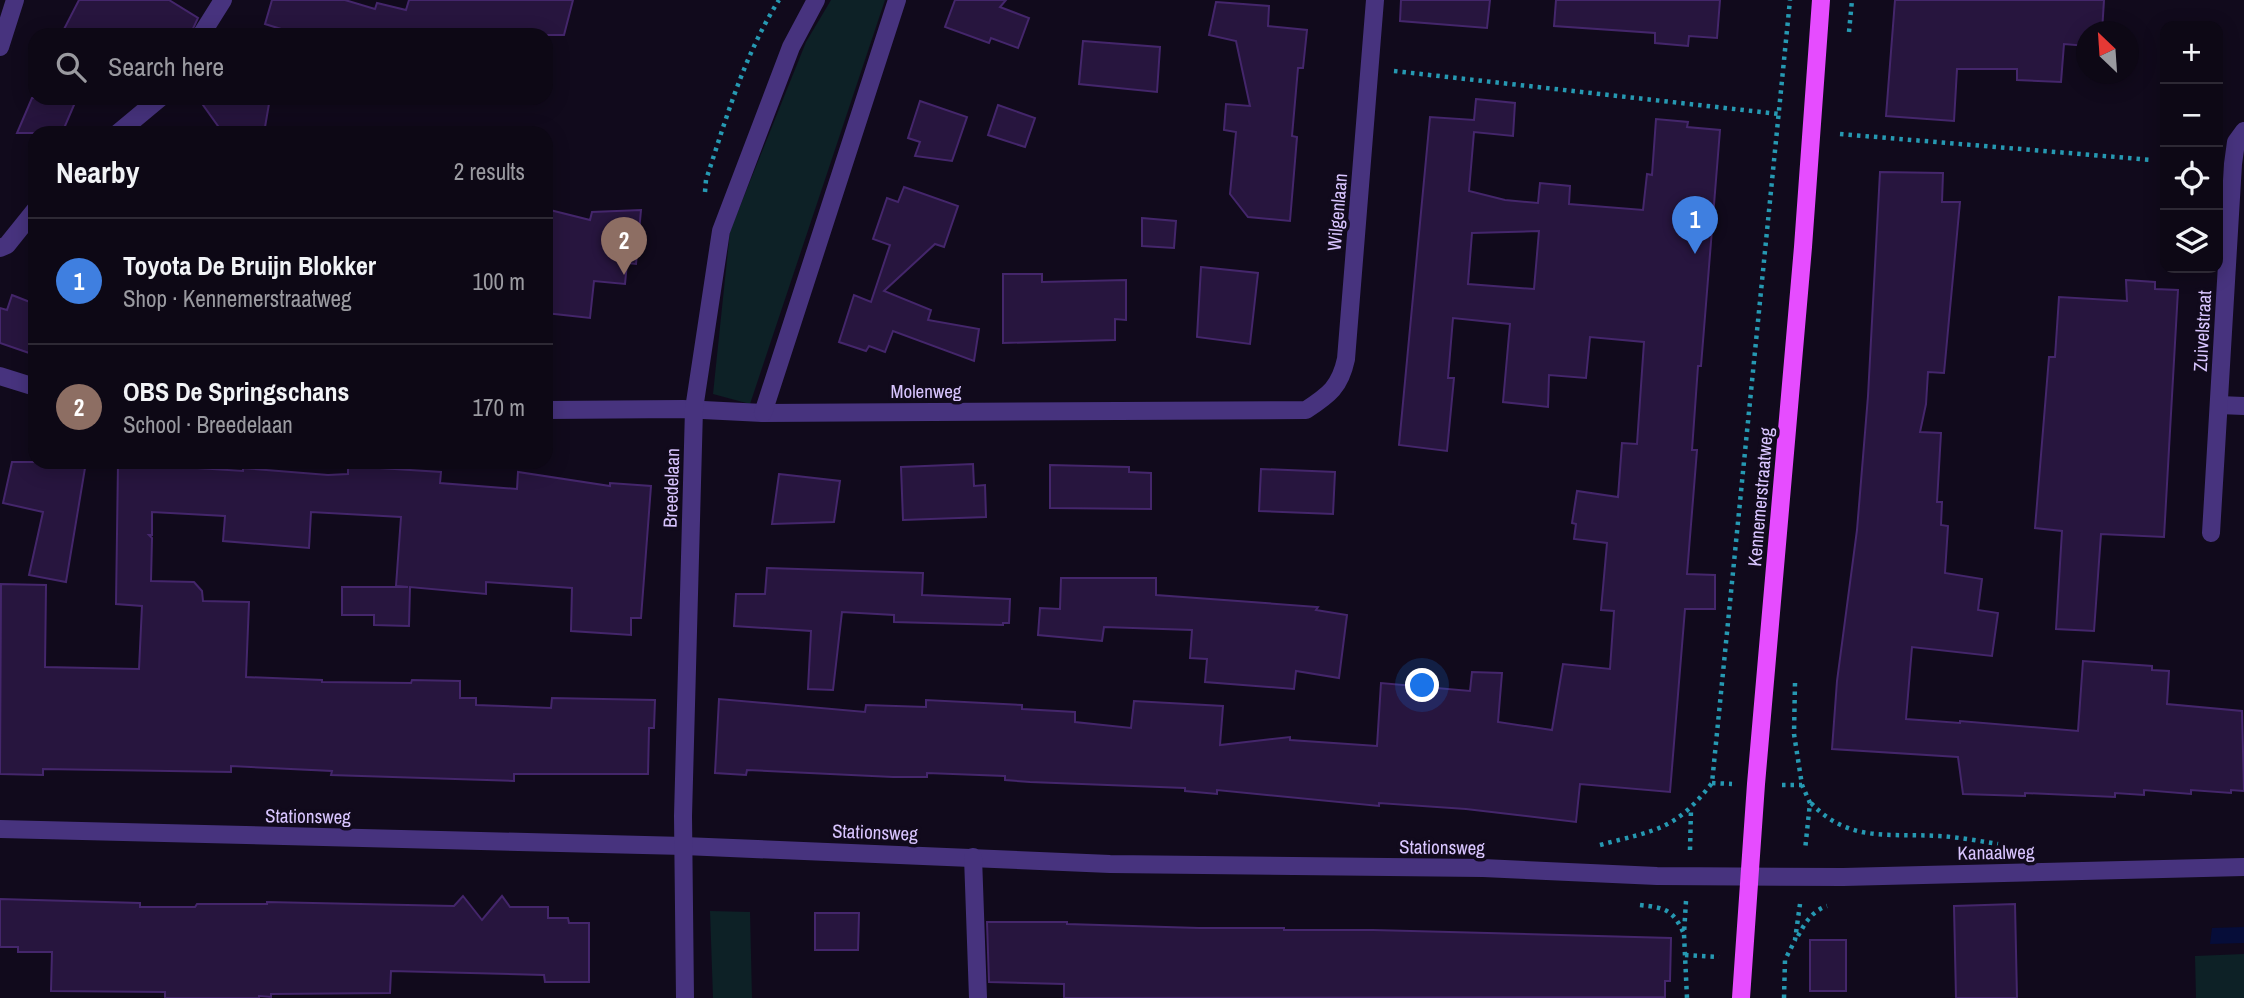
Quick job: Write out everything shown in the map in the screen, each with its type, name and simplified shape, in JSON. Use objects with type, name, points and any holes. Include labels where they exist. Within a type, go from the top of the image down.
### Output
[{"type":"main road","name":"Kennemerstraatweg","points":[[1741,998],[1821,0]]},
{"type":"street","points":[[0,47],[15,0]]},
{"type":"street","points":[[205,28],[223,0]]},
{"type":"street","name":"Breedelaan","points":[[685,998],[684,846],[694,410],[721,230],[791,47],[816,0]]},
{"type":"street","points":[[763,413],[897,0]]},
{"type":"street","name":"Wilgenlaan","points":[[1306,410],[1325,397],[1342,379],[1346,359],[1375,0]]},
{"type":"street","points":[[126,126],[152,105]]},
{"type":"street","name":"Zuivelstraat","points":[[2211,533],[2233,164],[2236,142],[2243,132]]},
{"type":"street","points":[[0,248],[7,245],[28,219]]},
{"type":"street","points":[[0,376],[28,385]]},
{"type":"street","points":[[2219,405],[2244,406]]},
{"type":"street","name":"Molenweg","points":[[553,410],[763,413],[1306,410]]},
{"type":"street","name":"Stationsweg","points":[[0,829],[684,846],[1110,864],[1483,868],[1657,876],[1749,876]]},
{"type":"street","points":[[973,857],[978,998]]},
{"type":"street","name":"Kanaalweg","points":[[1749,876],[1843,877],[2244,867]]},
{"type":"path","name":"Kennemerstraatweg","points":[[1691,809],[1712,783],[1790,0]]},
{"type":"path","points":[[1370,68],[1779,114]]},
{"type":"path","points":[[1840,134],[2152,160]]},
{"type":"path","name":"Kanaalweg","points":[[1810,803],[1825,818],[1852,831],[1941,836],[2006,845]]},
{"type":"path","points":[[1684,934],[1686,998]]},
{"type":"path","points":[[1784,998],[1785,960]]},
{"type":"green space","points":[[831,0],[885,0],[750,404],[713,394],[730,231],[806,42]]},
{"type":"green space","points":[[710,911],[750,912],[752,998],[713,998]]},
{"type":"green space","points":[[2244,954],[2244,998],[2196,998],[2195,956]]},
{"type":"shaded area","points":[[2244,927],[2244,943],[2210,944],[2212,928]]},
{"type":"building","points":[[79,0],[169,0],[198,18],[193,28],[65,28]]},
{"type":"building","points":[[272,0],[345,0],[375,9],[377,3],[406,10],[409,0],[573,0],[564,35],[553,35],[553,28],[278,28],[265,24]]},
{"type":"building","points":[[955,0],[1006,0],[1000,7],[1029,18],[1018,48],[991,38],[989,43],[945,27]]},
{"type":"building","points":[[1401,0],[1490,0],[1487,28],[1400,21]]},
{"type":"building","points":[[1556,0],[1720,0],[1717,38],[1689,36],[1688,46],[1655,43],[1655,33],[1554,26]]},
{"type":"building","points":[[1895,0],[2104,0],[2103,21],[2076,21],[2076,45],[2064,44],[2061,82],[2017,80],[2017,69],[1957,69],[1954,121],[1886,116]]},
{"type":"building","points":[[1216,2],[1269,6],[1268,26],[1307,30],[1303,68],[1298,68],[1292,136],[1297,137],[1290,221],[1248,217],[1230,194],[1236,132],[1224,130],[1226,104],[1250,106],[1236,41],[1209,35]]},
{"type":"building","points":[[1083,41],[1160,47],[1157,92],[1079,84]]},
{"type":"building","points":[[1476,99],[1515,103],[1513,136],[1474,132],[1469,191],[1505,200],[1538,203],[1540,183],[1570,186],[1569,204],[1643,210],[1647,174],[1652,175],[1656,119],[1688,122],[1687,127],[1720,130],[1701,366],[1698,366],[1692,450],[1697,450],[1687,574],[1715,575],[1715,609],[1685,609],[1670,792],[1580,784],[1576,822],[1466,809],[1379,803],[1379,806],[1217,790],[1217,794],[1185,791],[1185,788],[1030,782],[1005,780],[1005,776],[927,773],[927,777],[893,777],[747,770],[746,775],[715,773],[719,699],[865,712],[866,705],[926,707],[926,700],[1022,705],[1022,709],[1075,712],[1075,722],[1131,728],[1134,701],[1223,706],[1220,745],[1290,737],[1290,740],[1377,746],[1381,683],[1470,691],[1472,672],[1502,673],[1498,722],[1552,730],[1563,664],[1610,669],[1614,611],[1601,610],[1607,543],[1574,539],[1576,524],[1572,523],[1577,491],[1618,497],[1622,443],[1637,444],[1644,342],[1590,337],[1586,378],[1549,375],[1548,407],[1503,402],[1510,324],[1453,318],[1448,378],[1454,378],[1447,451],[1399,445],[1430,117],[1474,120]],"holes":[[[1539,231],[1534,289],[1468,284],[1472,233]]]},
{"type":"building","points":[[920,101],[967,117],[952,161],[915,156],[920,142],[908,138]]},
{"type":"building","points":[[29,105],[74,105],[65,126],[28,126],[28,133],[17,133]]},
{"type":"building","points":[[203,105],[269,105],[265,126],[218,126]]},
{"type":"building","points":[[998,105],[1035,118],[1025,147],[988,135]]},
{"type":"building","points":[[1880,172],[1943,173],[1942,202],[1960,202],[1944,373],[1928,372],[1926,404],[1920,432],[1941,433],[1937,502],[1942,502],[1941,525],[1948,526],[1945,573],[1982,579],[1978,610],[1998,613],[1992,656],[1912,647],[1906,719],[2078,731],[2083,661],[2152,666],[2152,670],[2169,671],[2167,704],[2242,711],[2244,791],[2231,790],[2231,793],[2191,790],[2191,794],[2144,790],[2144,795],[2115,793],[2115,797],[2025,793],[2025,796],[1963,794],[1958,757],[1832,749],[1837,681],[1857,530],[1868,396]]},
{"type":"building","points":[[904,187],[958,206],[944,247],[935,244],[884,291],[931,310],[928,320],[979,329],[974,361],[893,331],[885,352],[869,346],[866,351],[839,342],[854,295],[871,302],[890,245],[873,239],[887,198],[898,202]]},
{"type":"building","points":[[641,210],[636,264],[627,263],[625,284],[594,281],[590,318],[553,314],[553,211],[590,220],[592,212]]},
{"type":"building","points":[[1142,218],[1176,221],[1174,248],[1142,246]]},
{"type":"building","points":[[1201,267],[1258,273],[1250,344],[1197,337]]},
{"type":"building","points":[[1003,274],[1042,274],[1042,282],[1126,280],[1126,320],[1115,319],[1115,340],[1003,343]]},
{"type":"building","points":[[2126,280],[2155,282],[2155,289],[2178,290],[2164,537],[2101,534],[2094,631],[2056,629],[2062,531],[2035,528],[2049,357],[2055,357],[2059,297],[2127,301]]},
{"type":"building","points":[[12,295],[28,301],[28,353],[0,343],[0,308],[7,310]]},
{"type":"building","points":[[12,462],[28,462],[28,469],[85,469],[66,582],[29,575],[43,512],[3,503]]},
{"type":"building","points":[[973,464],[974,486],[985,485],[986,517],[903,520],[901,467]]},
{"type":"building","points":[[1050,465],[1129,467],[1129,472],[1151,473],[1151,509],[1050,508]]},
{"type":"building","points":[[118,469],[255,469],[328,475],[348,474],[348,469],[394,469],[441,472],[440,483],[517,489],[518,472],[610,486],[610,483],[651,486],[641,618],[631,618],[631,635],[571,631],[572,588],[486,582],[486,594],[410,587],[409,626],[374,625],[374,615],[342,615],[342,587],[408,587],[396,586],[401,517],[311,512],[309,548],[223,541],[225,516],[152,512],[152,535],[149,535],[152,538],[151,581],[194,582],[202,591],[203,601],[249,602],[246,677],[322,682],[460,681],[460,698],[476,698],[476,705],[551,708],[552,698],[655,700],[654,728],[649,728],[648,774],[514,774],[514,781],[331,775],[332,771],[231,766],[231,772],[43,769],[43,775],[0,774],[1,584],[46,585],[45,667],[139,669],[142,606],[116,604]]},
{"type":"building","points":[[1261,469],[1335,472],[1333,514],[1259,511]]},
{"type":"building","points":[[779,474],[840,481],[834,522],[772,524]]},
{"type":"building","points":[[767,568],[923,573],[922,595],[1010,599],[1009,623],[894,622],[894,615],[842,612],[833,690],[808,689],[811,631],[734,626],[736,594],[765,594]]},
{"type":"building","points":[[1061,578],[1156,578],[1156,595],[1318,607],[1316,610],[1347,615],[1339,678],[1296,671],[1294,689],[1205,682],[1207,659],[1190,658],[1192,630],[1104,627],[1102,641],[1038,635],[1040,608],[1060,609]]},
{"type":"building","points":[[463,896],[482,920],[502,896],[510,907],[548,907],[548,918],[568,918],[569,923],[589,923],[589,982],[545,982],[544,975],[391,971],[390,993],[165,998],[165,992],[51,991],[52,952],[18,952],[18,947],[0,947],[0,899],[140,903],[140,907],[195,907],[197,904],[267,902],[454,906]]},
{"type":"building","points":[[2015,904],[2017,998],[1956,998],[1954,906]]},
{"type":"building","points":[[815,913],[859,913],[858,950],[815,950]]},
{"type":"building","points":[[987,922],[1671,938],[1670,981],[1665,981],[1665,997],[1064,998],[1064,984],[989,982]]},
{"type":"building","points":[[1810,940],[1846,940],[1846,991],[1810,991]]},
{"type":"place","name":"Toyota De Bruijn Blokker","points":[[1695,254]]},
{"type":"place","name":"OBS De Springschans","points":[[624,275]]}]
